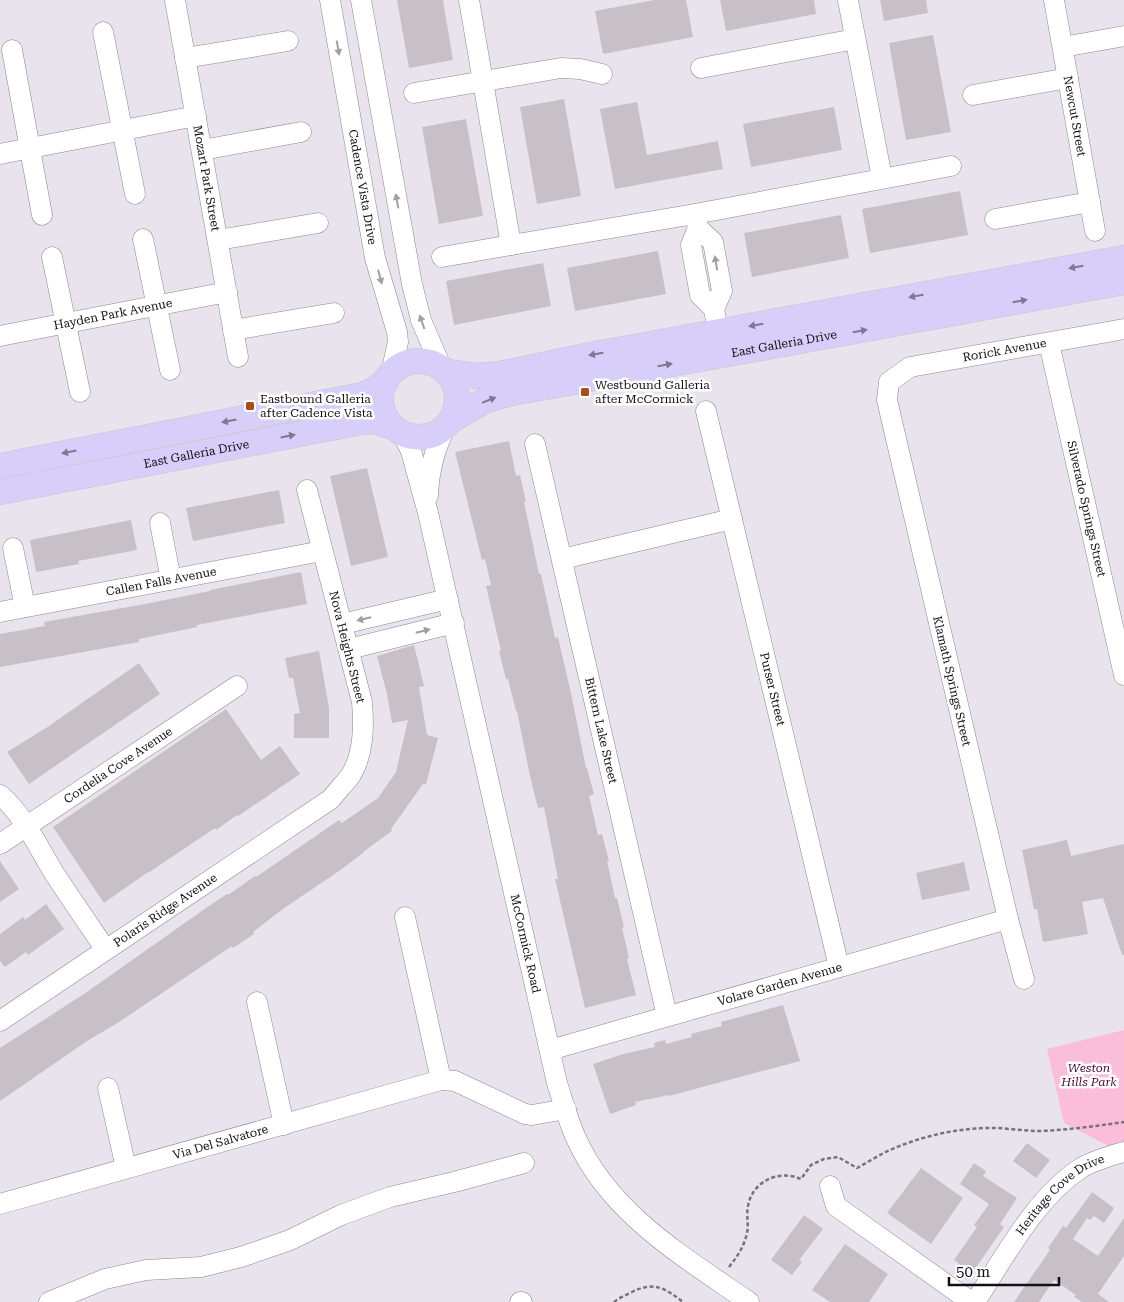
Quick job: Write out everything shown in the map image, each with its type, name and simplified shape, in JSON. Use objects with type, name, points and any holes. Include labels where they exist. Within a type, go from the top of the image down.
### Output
[{"type":"main road","name":"East Galleria Drive","points":[[444,370],[476,376],[500,374],[590,355],[716,320],[1124,258]]},
{"type":"main road","name":"East Galleria Drive","points":[[448,424],[484,401],[507,394],[1124,282]]},
{"type":"main road","points":[[418,361],[434,364],[444,370],[455,385],[458,400],[457,408],[448,424],[440,431],[426,437],[413,437],[397,430],[386,418],[381,402],[382,391],[389,376],[402,365],[418,361]]},
{"type":"main road","name":"East Galleria Drive","points":[[0,466],[367,394],[380,386],[389,376]]},
{"type":"main road","name":"East Galleria Drive","points":[[0,492],[361,422],[372,422],[397,430]]},
{"type":"street","name":"Mozart Park Street","points":[[175,0],[238,357]]},
{"type":"street","name":"Cadence Vista Drive","points":[[330,0],[375,258],[397,332],[398,342],[389,376]]},
{"type":"street","points":[[361,0],[412,284],[421,320],[444,370]]},
{"type":"street","points":[[469,0],[510,245]]},
{"type":"street","points":[[848,0],[882,178]]},
{"type":"street","name":"Newcut Street","points":[[1054,0],[1095,231]]},
{"type":"street","points":[[103,32],[135,194]]},
{"type":"street","points":[[1062,47],[1124,36]]},
{"type":"street","points":[[700,68],[855,39]]},
{"type":"street","points":[[185,58],[288,42]]},
{"type":"street","points":[[12,50],[42,215]]},
{"type":"street","points":[[414,93],[561,68],[580,69],[602,74]]},
{"type":"street","points":[[973,95],[1068,78]]},
{"type":"street","points":[[0,154],[196,116]]},
{"type":"street","points":[[202,150],[301,132]]},
{"type":"street","points":[[442,257],[510,245],[696,221],[882,178],[951,166]]},
{"type":"street","points":[[995,219],[1090,202]]},
{"type":"street","points":[[696,221],[713,242],[722,291],[716,320]]},
{"type":"street","points":[[218,240],[318,223]]},
{"type":"street","points":[[143,239],[170,370]]},
{"type":"street","points":[[52,257],[80,392]]},
{"type":"street","name":"Hayden Park Avenue","points":[[0,336],[227,292]]},
{"type":"street","points":[[233,330],[334,313]]},
{"type":"street","name":"Rorick Avenue","points":[[889,382],[910,367],[1124,329]]},
{"type":"street","name":"Silverado Springs Street","points":[[1049,342],[1124,675]]},
{"type":"street","name":"Klamath Springs Street","points":[[889,382],[887,400],[1008,919],[1024,979]]},
{"type":"street","name":"Purser Street","points":[[706,411],[839,967]]},
{"type":"street","name":"McCormick Road","points":[[428,513],[429,477],[434,452],[448,424]]},
{"type":"street","name":"McCormick Road","points":[[397,430],[411,451],[428,513],[557,1083],[576,1138],[599,1178],[630,1214],[671,1248],[749,1302]]},
{"type":"street","name":"Bittern Lake Street","points":[[535,444],[667,1016]]},
{"type":"street","name":"Nova Heights Street","points":[[307,490],[362,702],[364,724],[361,749],[351,774],[331,799]]},
{"type":"street","points":[[562,559],[732,518]]},
{"type":"street","points":[[160,523],[172,580]]},
{"type":"street","points":[[13,548],[25,607]]},
{"type":"street","name":"Callen Falls Avenue","points":[[0,612],[322,551]]},
{"type":"street","points":[[342,624],[448,599]]},
{"type":"street","points":[[386,614],[392,638]]},
{"type":"street","points":[[349,649],[454,623]]},
{"type":"street","name":"Cordelia Cove Avenue","points":[[0,844],[237,686]]},
{"type":"street","points":[[0,795],[8,802],[26,827],[106,950]]},
{"type":"street","name":"Polaris Ridge Avenue","points":[[0,1021],[331,799]]},
{"type":"street","points":[[405,917],[441,1080],[455,1081],[525,1114],[532,1115],[566,1109]]},
{"type":"street","name":"Volare Garden Avenue","points":[[550,1050],[1008,919]]},
{"type":"street","points":[[257,1002],[284,1125]]},
{"type":"street","name":"Via Del Salvatore","points":[[0,1204],[441,1080]]},
{"type":"street","points":[[108,1088],[126,1168]]},
{"type":"street","name":"Heritage Cove Drive","points":[[975,1302],[1021,1231],[1052,1192],[1082,1167],[1123,1154]]},
{"type":"street","points":[[49,1302],[105,1279],[146,1270],[201,1267],[240,1257],[290,1240],[341,1215],[390,1197],[524,1163]]},
{"type":"street","points":[[830,1186],[836,1206],[971,1302]]},
{"type":"path","points":[[719,1281],[737,1258],[743,1246],[747,1232],[748,1206],[753,1192],[758,1184],[771,1178],[784,1175],[801,1179],[811,1165],[824,1159],[838,1157],[857,1168],[890,1150],[936,1135],[968,1129],[1060,1130],[1124,1122]]},
{"type":"path","points":[[614,1302],[630,1292],[650,1286],[669,1291],[683,1302]]},
{"type":"green space","name":"Weston Hills Park","points":[[1124,1030],[1124,1153],[1122,1153],[1064,1123],[1047,1049]]},
{"type":"building","points":[[397,0],[443,0],[453,60],[409,68]]},
{"type":"building","points":[[654,0],[686,0],[693,37],[603,54],[595,11]]},
{"type":"building","points":[[720,0],[814,0],[816,14],[726,31]]},
{"type":"building","points":[[880,0],[926,0],[928,13],[884,21]]},
{"type":"building","points":[[933,35],[951,132],[906,140],[889,43]]},
{"type":"building","points":[[564,99],[581,196],[537,204],[520,107]]},
{"type":"building","points":[[637,102],[647,155],[718,141],[723,169],[615,189],[600,109]]},
{"type":"building","points":[[834,107],[842,150],[751,167],[743,124]]},
{"type":"building","points":[[466,119],[483,216],[439,224],[422,127]]},
{"type":"building","points":[[960,191],[968,235],[870,253],[862,209]]},
{"type":"building","points":[[841,215],[849,258],[752,277],[744,233]]},
{"type":"building","points":[[658,251],[666,294],[575,311],[567,268]]},
{"type":"building","points":[[543,263],[551,306],[454,325],[446,281]]},
{"type":"building","points":[[509,441],[516,476],[520,475],[539,574],[541,574],[555,638],[558,637],[572,698],[586,768],[594,794],[589,796],[598,835],[602,834],[609,861],[607,861],[624,927],[622,928],[629,958],[627,959],[636,995],[585,1008],[555,879],[558,879],[544,807],[538,808],[517,711],[499,651],[501,651],[486,586],[491,585],[485,559],[482,560],[455,452]]},
{"type":"building","points":[[367,468],[388,557],[351,566],[330,476]]},
{"type":"building","points":[[279,490],[285,523],[193,541],[186,508]]},
{"type":"building","points":[[131,520],[137,550],[78,561],[79,564],[36,572],[30,540]]},
{"type":"building","points":[[301,572],[307,604],[197,625],[197,627],[139,639],[139,642],[0,667],[0,634],[45,626],[44,622],[145,604]]},
{"type":"building","points":[[414,645],[424,686],[419,687],[427,735],[438,738],[426,784],[423,784],[391,829],[392,831],[339,871],[280,911],[253,932],[254,934],[233,948],[232,946],[116,1024],[87,1041],[0,1101],[0,1048],[84,994],[227,894],[256,877],[339,820],[342,823],[378,798],[396,772],[408,720],[392,723],[377,656]]},
{"type":"building","points":[[319,651],[329,708],[329,738],[294,738],[294,714],[300,713],[293,678],[289,678],[285,658]]},
{"type":"building","points":[[139,663],[160,694],[29,784],[7,752],[46,728]]},
{"type":"building","points":[[226,709],[261,760],[280,746],[300,774],[238,816],[216,830],[215,828],[148,872],[104,903],[53,827]]},
{"type":"building","points":[[1067,840],[1071,856],[1124,844],[1124,955],[1122,955],[1103,898],[1082,902],[1088,934],[1043,942],[1022,850]]},
{"type":"building","points":[[0,861],[19,889],[0,902]]},
{"type":"building","points":[[964,862],[970,890],[922,900],[916,873]]},
{"type":"building","points":[[46,904],[64,929],[28,955],[26,952],[5,967],[0,961],[0,934],[23,917],[25,920]]},
{"type":"building","points":[[783,1005],[800,1061],[669,1096],[635,1102],[636,1105],[610,1114],[593,1064],[623,1054],[655,1047],[654,1043],[665,1040],[666,1044],[692,1037],[691,1034],[722,1026],[721,1022]]},
{"type":"building","points":[[1027,1143],[1050,1160],[1036,1178],[1013,1161]]},
{"type":"building","points":[[974,1163],[986,1171],[983,1176],[1017,1198],[1000,1224],[1004,1227],[972,1273],[954,1260],[977,1227],[974,1225],[989,1204],[960,1184]]},
{"type":"building","points":[[921,1168],[963,1198],[931,1244],[887,1213]]},
{"type":"building","points":[[1092,1192],[1114,1208],[1104,1223],[1094,1216],[1090,1220],[1087,1218],[1073,1239],[1098,1256],[1124,1218],[1124,1256],[1098,1294],[1109,1302],[1082,1302],[1074,1297],[1076,1295],[1054,1280],[1039,1302],[1014,1302],[1050,1250],[1048,1248],[1063,1226],[1066,1228]]},
{"type":"building","points":[[804,1215],[823,1229],[799,1260],[802,1262],[792,1275],[771,1260]]},
{"type":"building","points":[[845,1244],[888,1274],[869,1302],[830,1302],[812,1290]]},
{"type":"place","name":"Westbound Galleria after McCormick","points":[[585,392]]},
{"type":"place","name":"Eastbound Galleria after Cadence Vista","points":[[250,406]]}]
